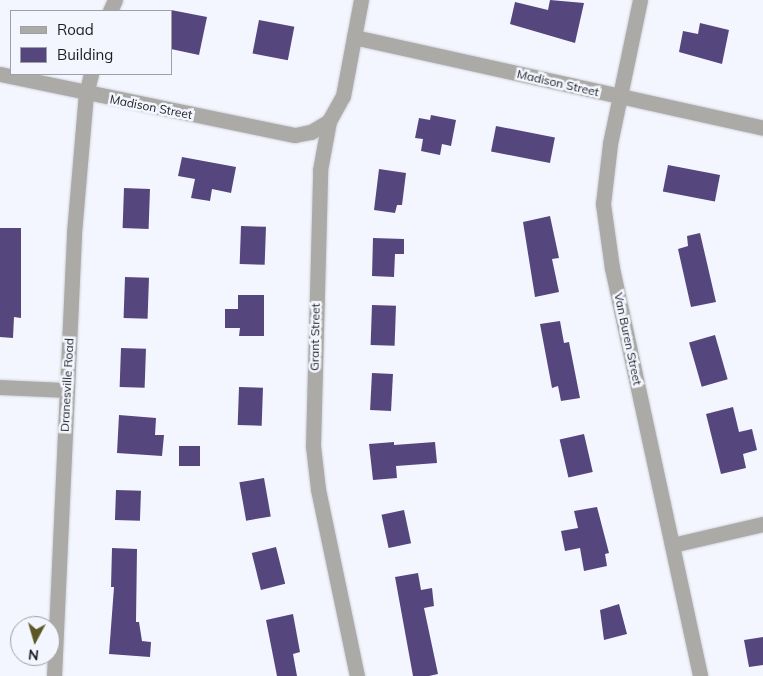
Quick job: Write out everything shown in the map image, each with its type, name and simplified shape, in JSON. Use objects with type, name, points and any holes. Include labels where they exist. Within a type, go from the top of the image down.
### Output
[{"type":"street","name":"Grant Street","points":[[357,676],[318,490],[313,446],[316,215],[329,121],[342,96],[362,0]]},
{"type":"street","name":"Van Buren Street","points":[[640,0],[619,97],[606,176],[606,233],[700,676]]},
{"type":"street","name":"Madison Street","points":[[354,37],[763,128]]},
{"type":"street","name":"Madison Street","points":[[0,74],[86,94],[295,135],[310,132],[329,121]]},
{"type":"street","name":"Dranesville Road","points":[[54,676],[67,390],[86,94],[91,75]]},
{"type":"street","points":[[0,387],[67,390]]},
{"type":"street","points":[[672,545],[763,524]]},
{"type":"building","points":[[550,0],[584,3],[575,43],[510,24],[515,2],[548,10]]},
{"type":"building","points":[[172,10],[207,17],[199,55],[172,49]]},
{"type":"building","points":[[259,20],[294,27],[288,60],[253,53]]},
{"type":"building","points":[[700,23],[729,30],[722,64],[679,52],[683,31],[698,34]]},
{"type":"building","points":[[431,115],[456,120],[451,146],[442,144],[440,155],[421,151],[423,139],[415,138],[419,118],[430,120]]},
{"type":"building","points":[[496,126],[555,137],[550,163],[491,152]]},
{"type":"building","points":[[182,157],[236,167],[231,193],[212,189],[210,201],[191,198],[195,179],[178,176]]},
{"type":"building","points":[[668,165],[720,175],[715,202],[663,192]]},
{"type":"building","points":[[379,169],[406,173],[402,205],[397,205],[395,213],[374,210]]},
{"type":"building","points":[[124,188],[150,189],[149,229],[123,228]]},
{"type":"building","points":[[550,216],[559,258],[552,259],[559,292],[535,297],[523,222]]},
{"type":"building","points":[[241,226],[266,227],[265,265],[240,264]]},
{"type":"building","points":[[0,228],[21,228],[21,318],[14,317],[13,338],[0,337]]},
{"type":"building","points":[[700,233],[716,302],[691,307],[678,249],[688,246],[687,236]]},
{"type":"building","points":[[373,238],[404,239],[404,254],[395,254],[394,277],[372,276]]},
{"type":"building","points":[[125,277],[149,278],[148,319],[124,318]]},
{"type":"building","points":[[238,295],[264,295],[264,336],[239,336],[240,328],[225,328],[225,309],[238,309]]},
{"type":"building","points":[[372,305],[396,306],[395,346],[371,345]]},
{"type":"building","points":[[560,321],[564,343],[569,342],[580,398],[561,401],[558,386],[552,388],[540,324]]},
{"type":"building","points":[[715,335],[728,379],[702,387],[689,342]]},
{"type":"building","points":[[121,348],[146,349],[145,388],[120,387]]},
{"type":"building","points":[[372,373],[393,374],[391,411],[370,410]]},
{"type":"building","points":[[239,387],[263,388],[262,426],[238,425]]},
{"type":"building","points":[[733,407],[739,432],[752,429],[757,450],[743,454],[746,468],[721,474],[706,414]]},
{"type":"building","points":[[119,415],[156,418],[155,435],[164,435],[162,456],[117,453]]},
{"type":"building","points":[[584,434],[593,472],[568,478],[560,440]]},
{"type":"building","points":[[394,442],[394,445],[435,442],[437,463],[396,466],[397,478],[373,480],[369,444]]},
{"type":"building","points":[[179,446],[200,446],[200,466],[179,466]]},
{"type":"building","points":[[264,478],[271,516],[246,521],[239,482]]},
{"type":"building","points":[[116,490],[141,491],[140,521],[115,520]]},
{"type":"building","points":[[597,507],[609,553],[605,554],[607,566],[584,571],[580,548],[565,551],[561,531],[578,528],[574,511]]},
{"type":"building","points":[[404,510],[411,543],[389,548],[382,515]]},
{"type":"building","points":[[276,547],[285,584],[261,590],[252,553]]},
{"type":"building","points":[[112,548],[137,549],[136,622],[139,622],[142,641],[151,642],[150,657],[109,654],[114,587],[111,587]]},
{"type":"building","points":[[418,573],[421,590],[432,588],[434,606],[424,608],[438,674],[429,676],[413,676],[395,577]]},
{"type":"building","points":[[619,604],[627,634],[604,640],[600,610]]},
{"type":"building","points":[[293,614],[300,652],[293,654],[297,676],[277,676],[266,620]]},
{"type":"building","points":[[763,637],[763,665],[749,667],[744,640]]}]
